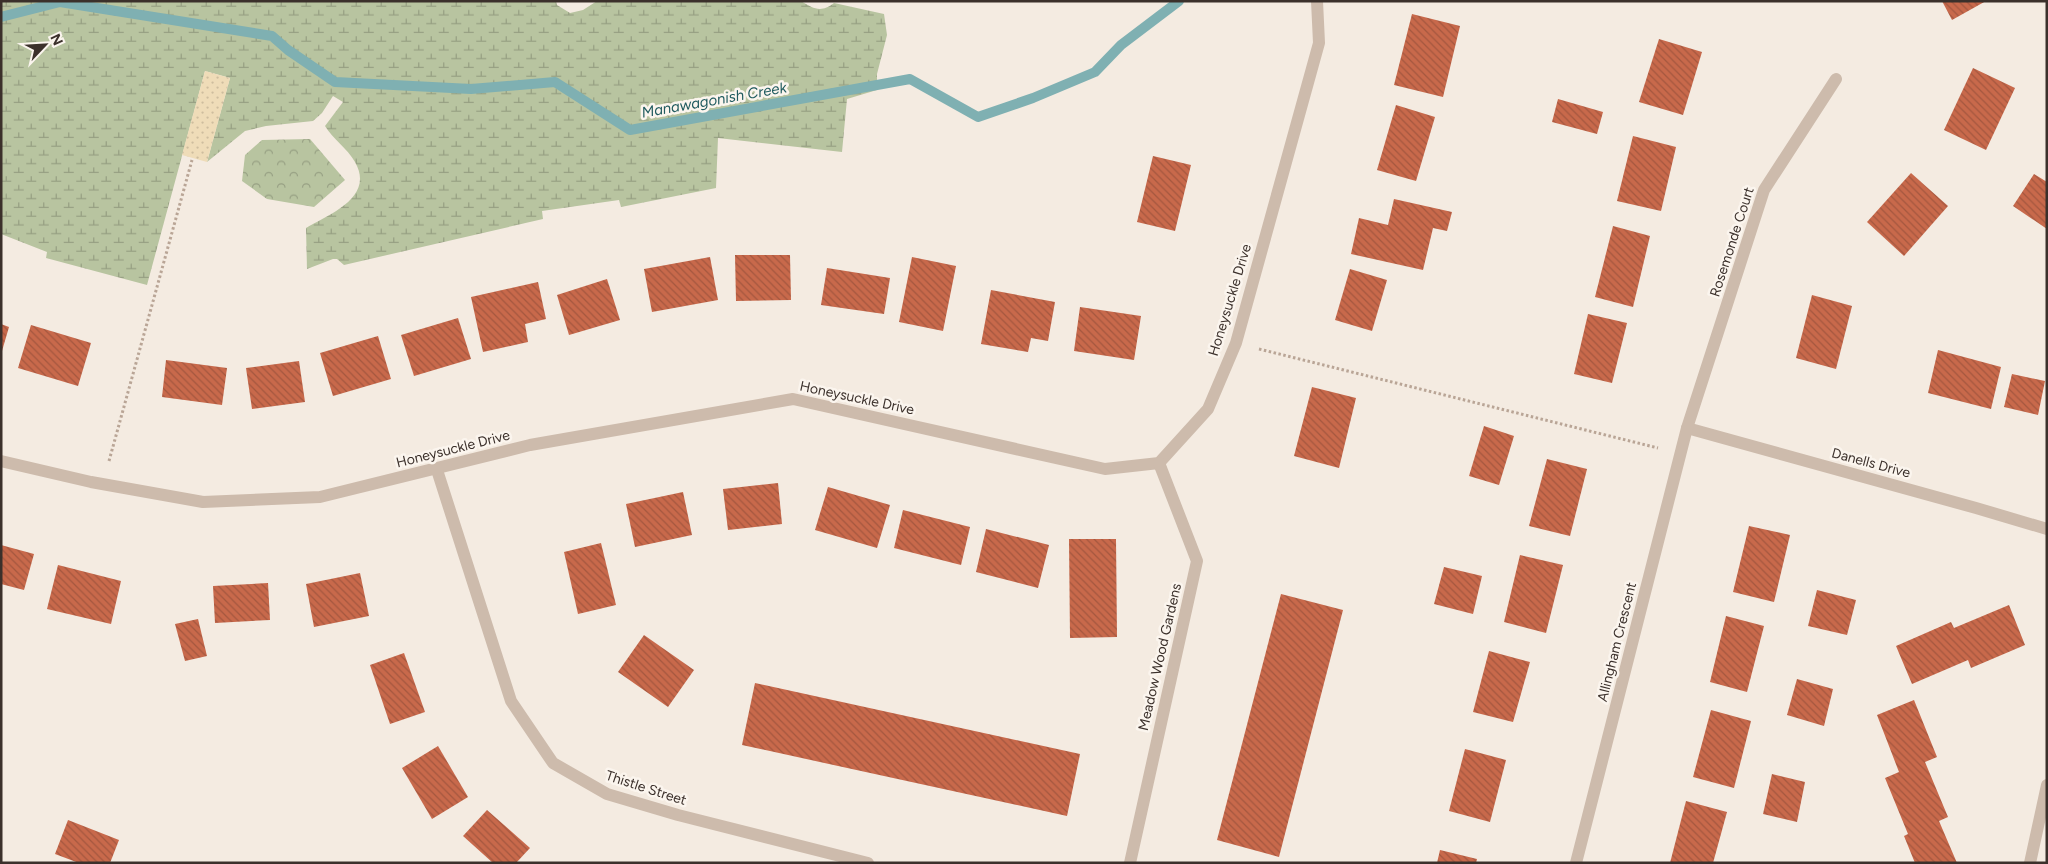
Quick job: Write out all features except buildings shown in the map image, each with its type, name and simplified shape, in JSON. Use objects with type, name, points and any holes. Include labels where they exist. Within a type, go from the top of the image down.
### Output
[{"type":"street","name":"Honeysuckle Drive","points":[[1,461],[103,484],[202,502],[320,497],[437,470],[530,445],[793,399],[1105,469],[1159,463],[1208,409],[1236,343],[1319,42],[1317,1]]},
{"type":"street","name":"Rosemonde Court","points":[[1687,428],[1764,190],[1836,79]]},
{"type":"street","name":"Allingham Crescent","points":[[1576,863],[1687,428]]},
{"type":"street","name":"Danells Drive","points":[[1687,428],[2047,529]]},
{"type":"street","name":"Meadow Wood Gardens","points":[[1130,863],[1197,560],[1159,463]]},
{"type":"street","name":"Thistle Street","points":[[437,470],[511,701],[553,763],[607,794],[678,815],[868,863]]},
{"type":"street","points":[[2030,863],[2047,785]]},
{"type":"path","points":[[103,484],[192,160]]},
{"type":"path","points":[[1236,343],[1680,454]]},
{"type":"green space","points":[[1,1],[556,1],[557,5],[570,13],[583,10],[597,1],[801,1],[818,9],[825,8],[834,3],[884,14],[887,35],[877,74],[877,90],[847,99],[842,152],[718,138],[716,188],[621,207],[619,200],[542,211],[543,219],[344,265],[337,259],[333,259],[307,269],[306,228],[347,203],[355,195],[359,185],[360,174],[355,162],[325,126],[343,102],[333,96],[322,113],[313,121],[266,126],[245,131],[207,162],[230,78],[205,71],[147,285],[46,258],[47,252],[1,234]]},
{"type":"green space","points":[[310,139],[345,180],[314,207],[267,199],[242,181],[245,155],[262,140]]},
{"type":"sand","points":[[205,71],[230,78],[207,162],[182,155]]},
{"type":"waterway","name":"Manawagonish Creek","points":[[1,17],[60,2],[272,36],[288,50],[335,82],[471,89],[555,82],[630,130],[910,79],[978,117],[1033,98],[1095,72],[1121,45],[1179,1]]}]
